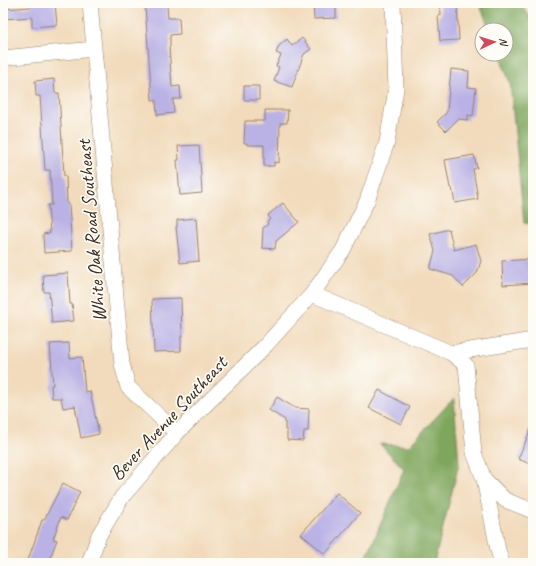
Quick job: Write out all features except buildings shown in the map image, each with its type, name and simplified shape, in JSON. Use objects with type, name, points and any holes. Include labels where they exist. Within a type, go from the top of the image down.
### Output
[{"type":"street","name":"White Oak Road Southeast","points":[[90,3],[122,364],[128,387],[178,433]]},
{"type":"street","name":"Bever Avenue Southeast","points":[[89,563],[99,535],[122,497],[178,433],[266,345],[312,294],[343,250],[368,201],[387,142],[396,89],[393,3]]},
{"type":"street","points":[[3,58],[94,50]]},
{"type":"street","points":[[312,294],[451,353],[466,365],[474,453],[484,478],[498,550],[502,563]]},
{"type":"street","points":[[451,353],[533,340]]},
{"type":"street","points":[[484,478],[506,500],[533,511]]},
{"type":"green space","points":[[479,3],[520,3],[533,21],[533,224],[524,223],[510,83],[502,62],[514,62],[514,22],[487,22]]},
{"type":"green space","points":[[454,398],[459,464],[434,563],[364,563],[404,469],[380,444],[409,446]]}]
